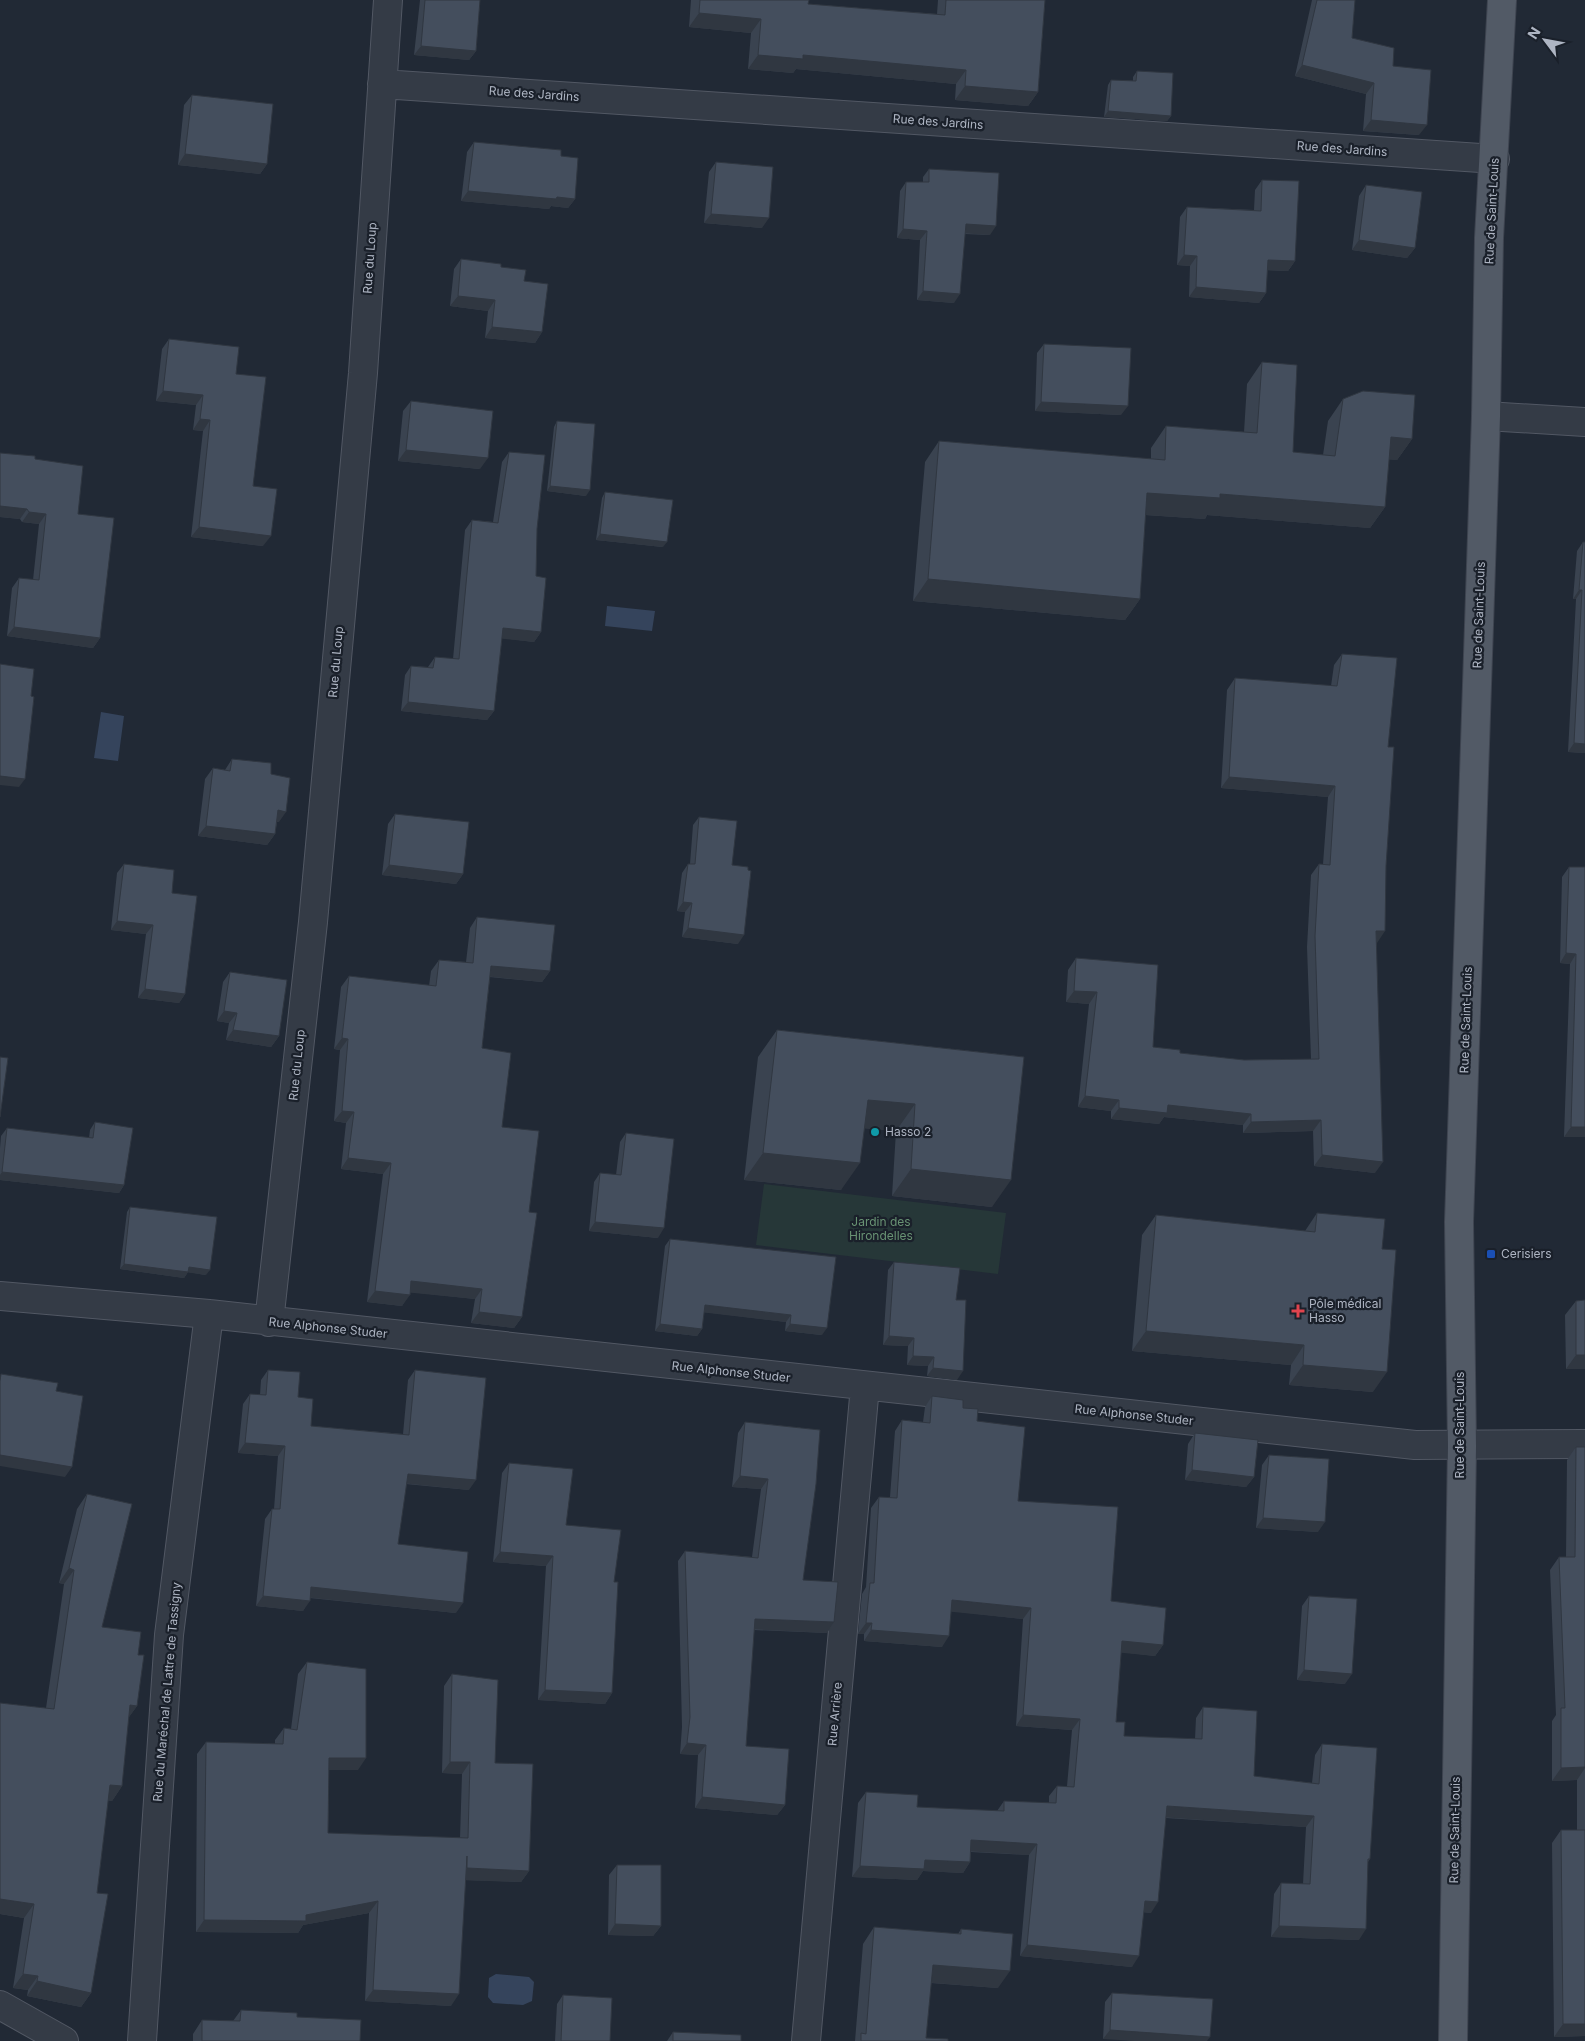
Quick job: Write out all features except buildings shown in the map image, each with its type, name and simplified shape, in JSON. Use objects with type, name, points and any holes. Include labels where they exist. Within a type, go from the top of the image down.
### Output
[{"type":"main road","name":"Rue de Saint-Louis","points":[[1454,2041],[1462,1446],[1459,1222],[1486,416],[1489,238],[1495,159],[1502,0]]},
{"type":"street","name":"Rue du Loup","points":[[269,1322],[313,922],[363,373],[388,0]]},
{"type":"street","name":"Rue des Jardins","points":[[382,84],[1495,159]]},
{"type":"street","points":[[1486,416],[1585,422]]},
{"type":"street","name":"Rue Alphonse Studer","points":[[0,1296],[209,1314],[1415,1445],[1585,1444]]},
{"type":"street","name":"Rue du Maréchal de Lattre de Tassigny","points":[[142,2041],[169,1635],[209,1314]]},
{"type":"street","name":"Rue Arrière","points":[[806,2041],[865,1386]]},
{"type":"street","points":[[0,2005],[64,2041]]},
{"type":"green space","name":"Jardin des Hirondelles","points":[[764,1184],[1006,1213],[998,1274],[756,1245]]},
{"type":"water","points":[[607,606],[655,611],[652,631],[605,626]]},
{"type":"water","points":[[101,712],[124,716],[118,761],[94,758]]},
{"type":"water","points":[[496,1974],[529,1977],[534,1982],[532,2001],[523,2005],[493,2003],[488,1997],[489,1978]]},
{"type":"place","name":"Hasso 2","points":[[875,1132]]},
{"type":"place","name":"Cerisiers","points":[[1491,1254]]},
{"type":"place","name":"Pôle médical Hasso","points":[[1298,1311]]}]
